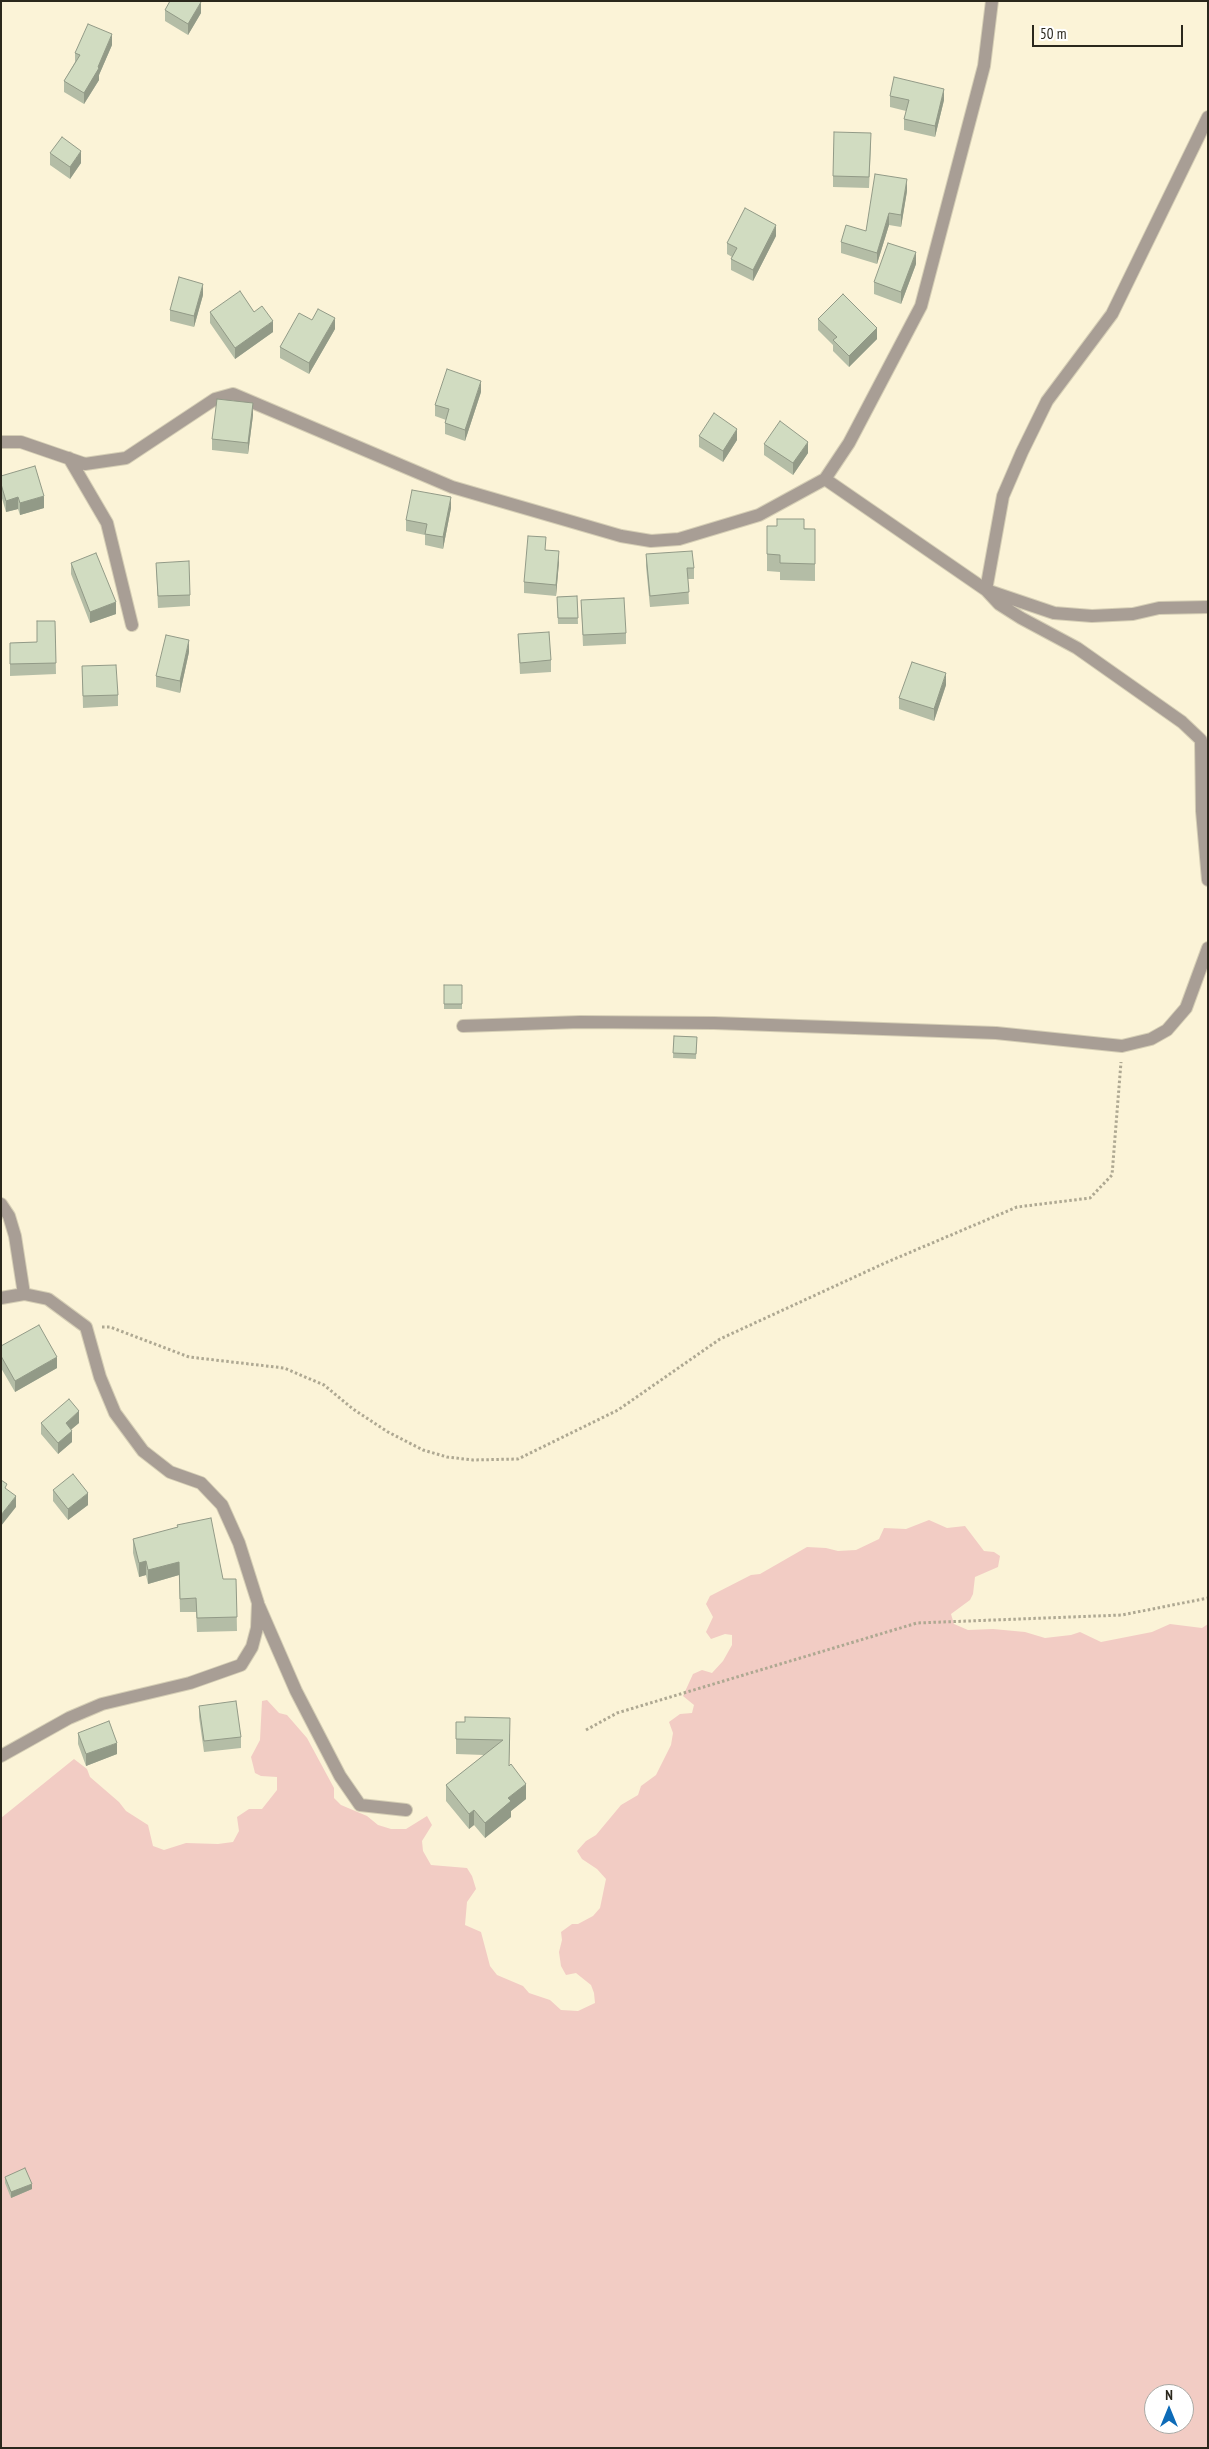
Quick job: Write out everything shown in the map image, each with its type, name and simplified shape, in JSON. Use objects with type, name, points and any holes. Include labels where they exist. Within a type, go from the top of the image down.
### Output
[{"type":"street","points":[[1,442],[21,442],[85,464],[126,458],[215,399],[233,394],[452,487],[621,536],[651,541],[678,539],[759,515],[825,479],[849,443],[922,306],[984,66],[992,1]]},
{"type":"street","points":[[986,590],[1003,496],[1022,452],[1047,401],[1112,314],[1208,117]]},
{"type":"street","points":[[68,458],[107,523],[132,625]]},
{"type":"street","points":[[825,479],[986,590],[999,604],[1077,648],[1182,722],[1201,740],[1208,880]]},
{"type":"street","points":[[986,590],[1054,613],[1092,616],[1133,614],[1159,608],[1208,607]]},
{"type":"street","points":[[463,1026],[580,1022],[714,1023],[996,1033],[1122,1046],[1151,1039],[1167,1030],[1182,1013],[1186,1008],[1208,948]]},
{"type":"street","points":[[1,1204],[8,1216],[15,1236],[24,1294]]},
{"type":"street","points":[[1,1298],[24,1294],[48,1299],[86,1327],[100,1377],[115,1413],[143,1451],[170,1472],[201,1483],[222,1505],[239,1543],[258,1603],[296,1691],[340,1776],[360,1805],[406,1810]]},
{"type":"street","points":[[1,1756],[69,1718],[102,1704],[190,1683],[241,1665],[252,1647],[258,1603]]},
{"type":"path","points":[[86,1327],[110,1327],[189,1357],[284,1368],[324,1385],[353,1410],[388,1432],[423,1450],[439,1455],[473,1460],[518,1459],[618,1410],[720,1339],[885,1263],[1017,1207],[1090,1198],[1112,1175],[1122,1046]]},
{"type":"path","points":[[586,1730],[617,1713],[917,1623],[1122,1615],[1208,1598]]},
{"type":"shaded area","points":[[929,1520],[947,1528],[965,1526],[984,1551],[994,1552],[1000,1556],[998,1567],[975,1577],[973,1594],[970,1600],[951,1614],[954,1624],[968,1630],[993,1629],[1025,1632],[1045,1638],[1080,1632],[1101,1642],[1152,1632],[1170,1624],[1202,1628],[1208,1624],[1208,2448],[1,2448],[1,1818],[74,1759],[87,1769],[90,1777],[119,1802],[126,1811],[148,1825],[153,1846],[164,1850],[186,1843],[218,1844],[233,1842],[239,1831],[237,1817],[249,1809],[262,1809],[277,1790],[277,1777],[261,1776],[255,1773],[251,1757],[260,1740],[262,1701],[267,1700],[279,1713],[287,1715],[307,1738],[334,1788],[334,1798],[341,1805],[367,1816],[378,1825],[391,1829],[406,1829],[427,1816],[432,1825],[422,1841],[423,1851],[431,1865],[467,1868],[472,1876],[476,1889],[467,1902],[465,1925],[481,1932],[490,1966],[497,1975],[523,1986],[529,1993],[550,2000],[561,2010],[578,2011],[595,2003],[594,1993],[591,1985],[576,1973],[566,1975],[561,1966],[559,1952],[562,1940],[561,1932],[572,1924],[578,1924],[593,1916],[600,1908],[606,1879],[597,1869],[582,1859],[577,1851],[586,1841],[596,1835],[621,1805],[638,1795],[641,1786],[656,1775],[671,1745],[673,1733],[669,1722],[680,1714],[692,1713],[694,1705],[683,1696],[693,1674],[702,1670],[712,1673],[723,1661],[732,1645],[732,1635],[725,1634],[711,1639],[706,1632],[713,1617],[706,1604],[710,1596],[751,1575],[760,1574],[807,1547],[838,1551],[856,1550],[879,1539],[884,1528],[906,1529]]},
{"type":"building","points":[[170,1],[201,2],[188,24],[165,10]]},
{"type":"building","points":[[88,24],[112,34],[99,68],[84,93],[64,81],[80,55],[75,53]]},
{"type":"building","points":[[894,77],[944,89],[935,126],[904,119],[909,100],[890,96]]},
{"type":"building","points":[[834,132],[871,133],[869,177],[833,176]]},
{"type":"building","points":[[62,137],[81,151],[70,167],[50,153]]},
{"type":"building","points":[[875,174],[907,179],[901,215],[889,213],[877,253],[841,242],[846,225],[866,231]]},
{"type":"building","points":[[745,208],[776,225],[753,270],[731,259],[737,248],[727,243]]},
{"type":"building","points":[[888,243],[916,252],[901,292],[874,282]]},
{"type":"building","points":[[179,277],[203,284],[194,316],[170,310]]},
{"type":"building","points":[[240,291],[254,312],[262,306],[273,321],[235,348],[210,312]]},
{"type":"building","points":[[843,294],[877,328],[849,356],[833,340],[837,337],[818,319]]},
{"type":"building","points":[[318,309],[335,318],[309,363],[280,347],[299,313],[312,320]]},
{"type":"building","points":[[447,369],[481,381],[465,430],[445,423],[449,409],[435,405]]},
{"type":"building","points":[[217,399],[253,403],[248,443],[212,439]]},
{"type":"building","points":[[714,413],[737,429],[723,451],[699,436]]},
{"type":"building","points":[[780,421],[808,442],[793,463],[764,444]]},
{"type":"building","points":[[35,466],[44,496],[20,503],[18,497],[6,501],[1,484],[1,476]]},
{"type":"building","points":[[412,490],[451,497],[443,537],[425,534],[427,524],[406,520]]},
{"type":"building","points":[[777,519],[804,519],[804,529],[815,529],[815,564],[780,563],[780,555],[767,554],[767,526],[777,526]]},
{"type":"building","points":[[528,536],[546,537],[545,550],[559,551],[556,585],[524,582]]},
{"type":"building","points":[[692,551],[694,568],[687,568],[689,592],[650,596],[646,554]]},
{"type":"building","points":[[96,553],[116,602],[90,612],[71,563]]},
{"type":"building","points":[[189,561],[190,595],[158,596],[156,563]]},
{"type":"building","points":[[577,596],[578,618],[558,618],[557,597]]},
{"type":"building","points":[[624,598],[626,633],[583,635],[581,600]]},
{"type":"building","points":[[37,621],[55,621],[56,663],[10,664],[10,643],[37,642]]},
{"type":"building","points":[[549,632],[551,660],[520,663],[518,634]]},
{"type":"building","points":[[166,635],[189,640],[180,681],[156,676]]},
{"type":"building","points":[[912,662],[946,673],[934,709],[899,698]]},
{"type":"building","points":[[116,665],[118,695],[83,696],[82,666]]},
{"type":"building","points":[[444,985],[462,985],[462,1004],[444,1004]]},
{"type":"building","points":[[674,1036],[697,1037],[696,1054],[673,1053]]},
{"type":"building","points":[[39,1325],[57,1357],[15,1381],[1,1356],[1,1346]]},
{"type":"building","points":[[69,1399],[79,1411],[66,1423],[72,1431],[58,1443],[41,1423]]},
{"type":"building","points":[[73,1474],[88,1493],[68,1509],[53,1490]]},
{"type":"building","points":[[1,1480],[7,1484],[5,1488],[16,1496],[1,1515]]},
{"type":"building","points":[[211,1518],[223,1579],[236,1579],[237,1617],[197,1618],[196,1598],[180,1599],[179,1562],[148,1570],[146,1561],[139,1563],[133,1539],[178,1527],[177,1525]]},
{"type":"building","points":[[236,1701],[241,1737],[204,1741],[199,1706]]},
{"type":"building","points":[[465,1717],[510,1718],[509,1766],[511,1764],[526,1784],[508,1798],[511,1801],[485,1823],[474,1810],[469,1814],[446,1785],[503,1740],[456,1739],[456,1722],[465,1722]]},
{"type":"building","points":[[109,1721],[117,1743],[86,1754],[78,1733]]},
{"type":"building","points":[[25,2168],[32,2184],[11,2192],[5,2177]]}]
